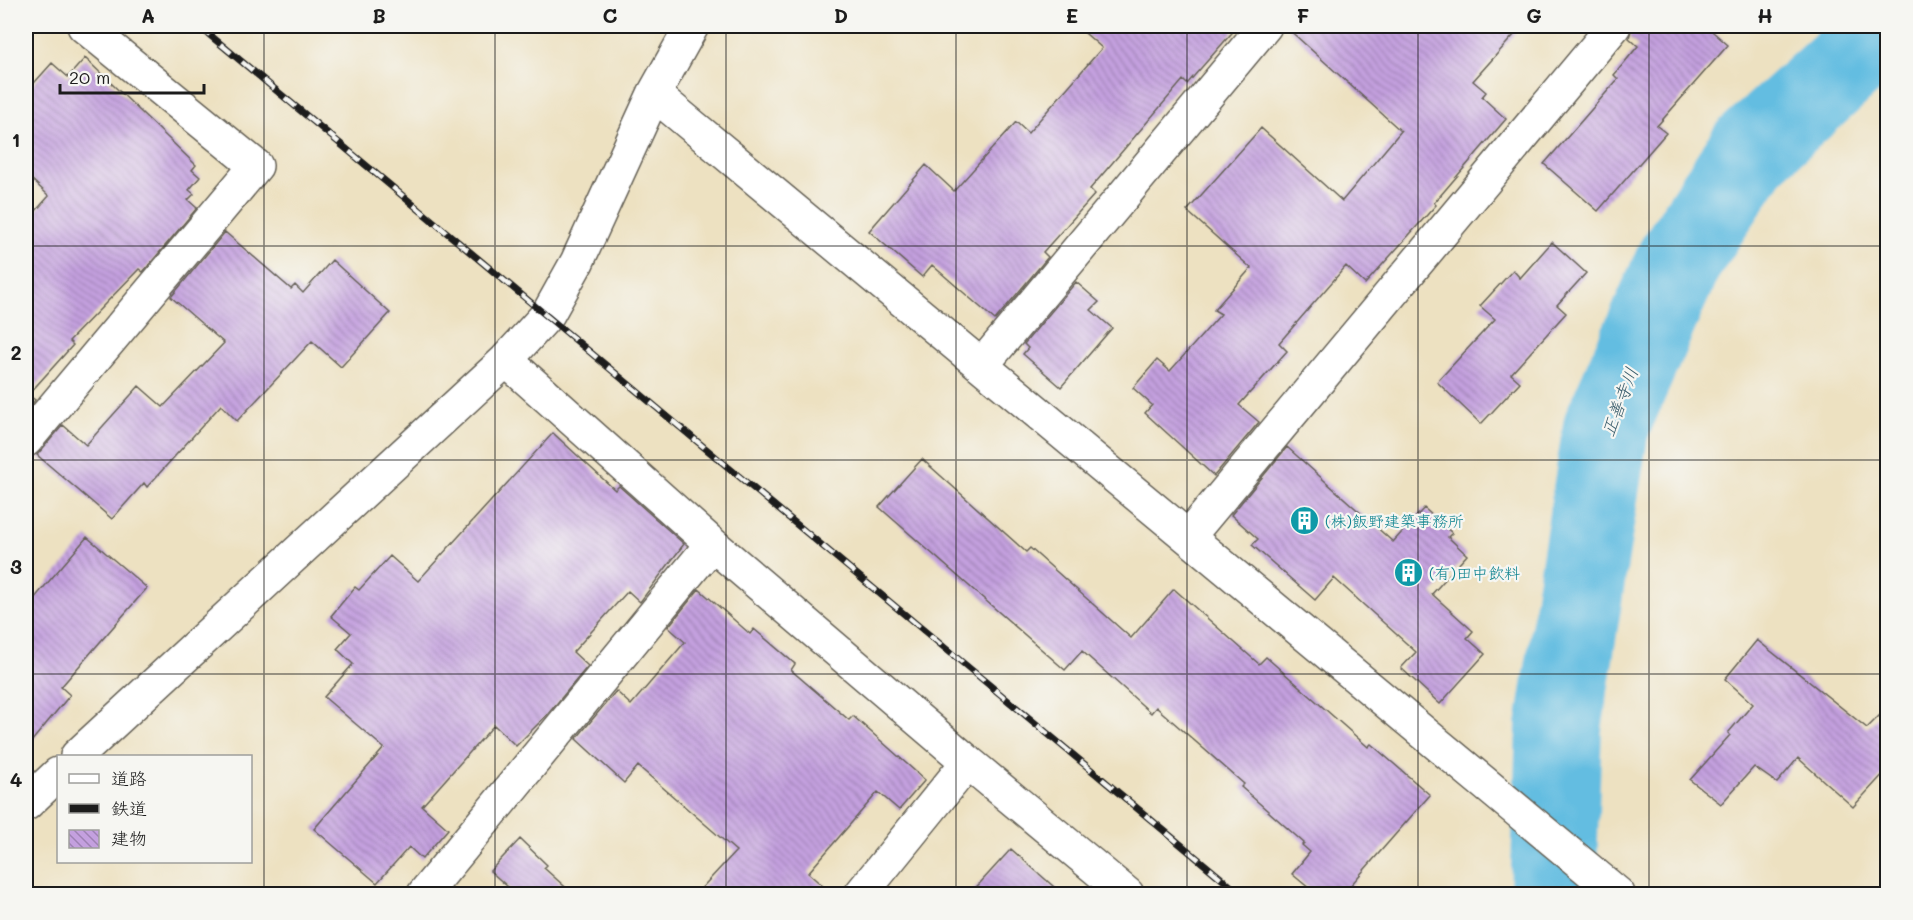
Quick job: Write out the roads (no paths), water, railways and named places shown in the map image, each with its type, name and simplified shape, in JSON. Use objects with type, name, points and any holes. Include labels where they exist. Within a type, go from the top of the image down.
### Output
[{"type":"street","points":[[26,440],[256,166],[84,26]]},
{"type":"street","points":[[78,755],[506,360],[548,314],[577,262],[654,94],[692,26]]},
{"type":"street","points":[[982,365],[1265,26]]},
{"type":"street","points":[[1188,537],[1614,26]]},
{"type":"street","points":[[654,94],[1618,894]]},
{"type":"street","points":[[506,360],[712,544],[1127,894]]},
{"type":"street","points":[[424,894],[712,544]]},
{"type":"street","points":[[861,894],[968,762]]},
{"type":"street","points":[[26,804],[57,775]]},
{"type":"waterway","name":"正善寺川","points":[[1553,894],[1559,727],[1606,427],[1679,260],[1750,151],[1855,56],[1888,36]]},
{"type":"railway","points":[[199,26],[1240,894]]},
{"type":"place","name":"(株)飯野建築事務所","points":[[1304,521]]},
{"type":"place","name":"(有)田中飲料","points":[[1408,573]]}]
